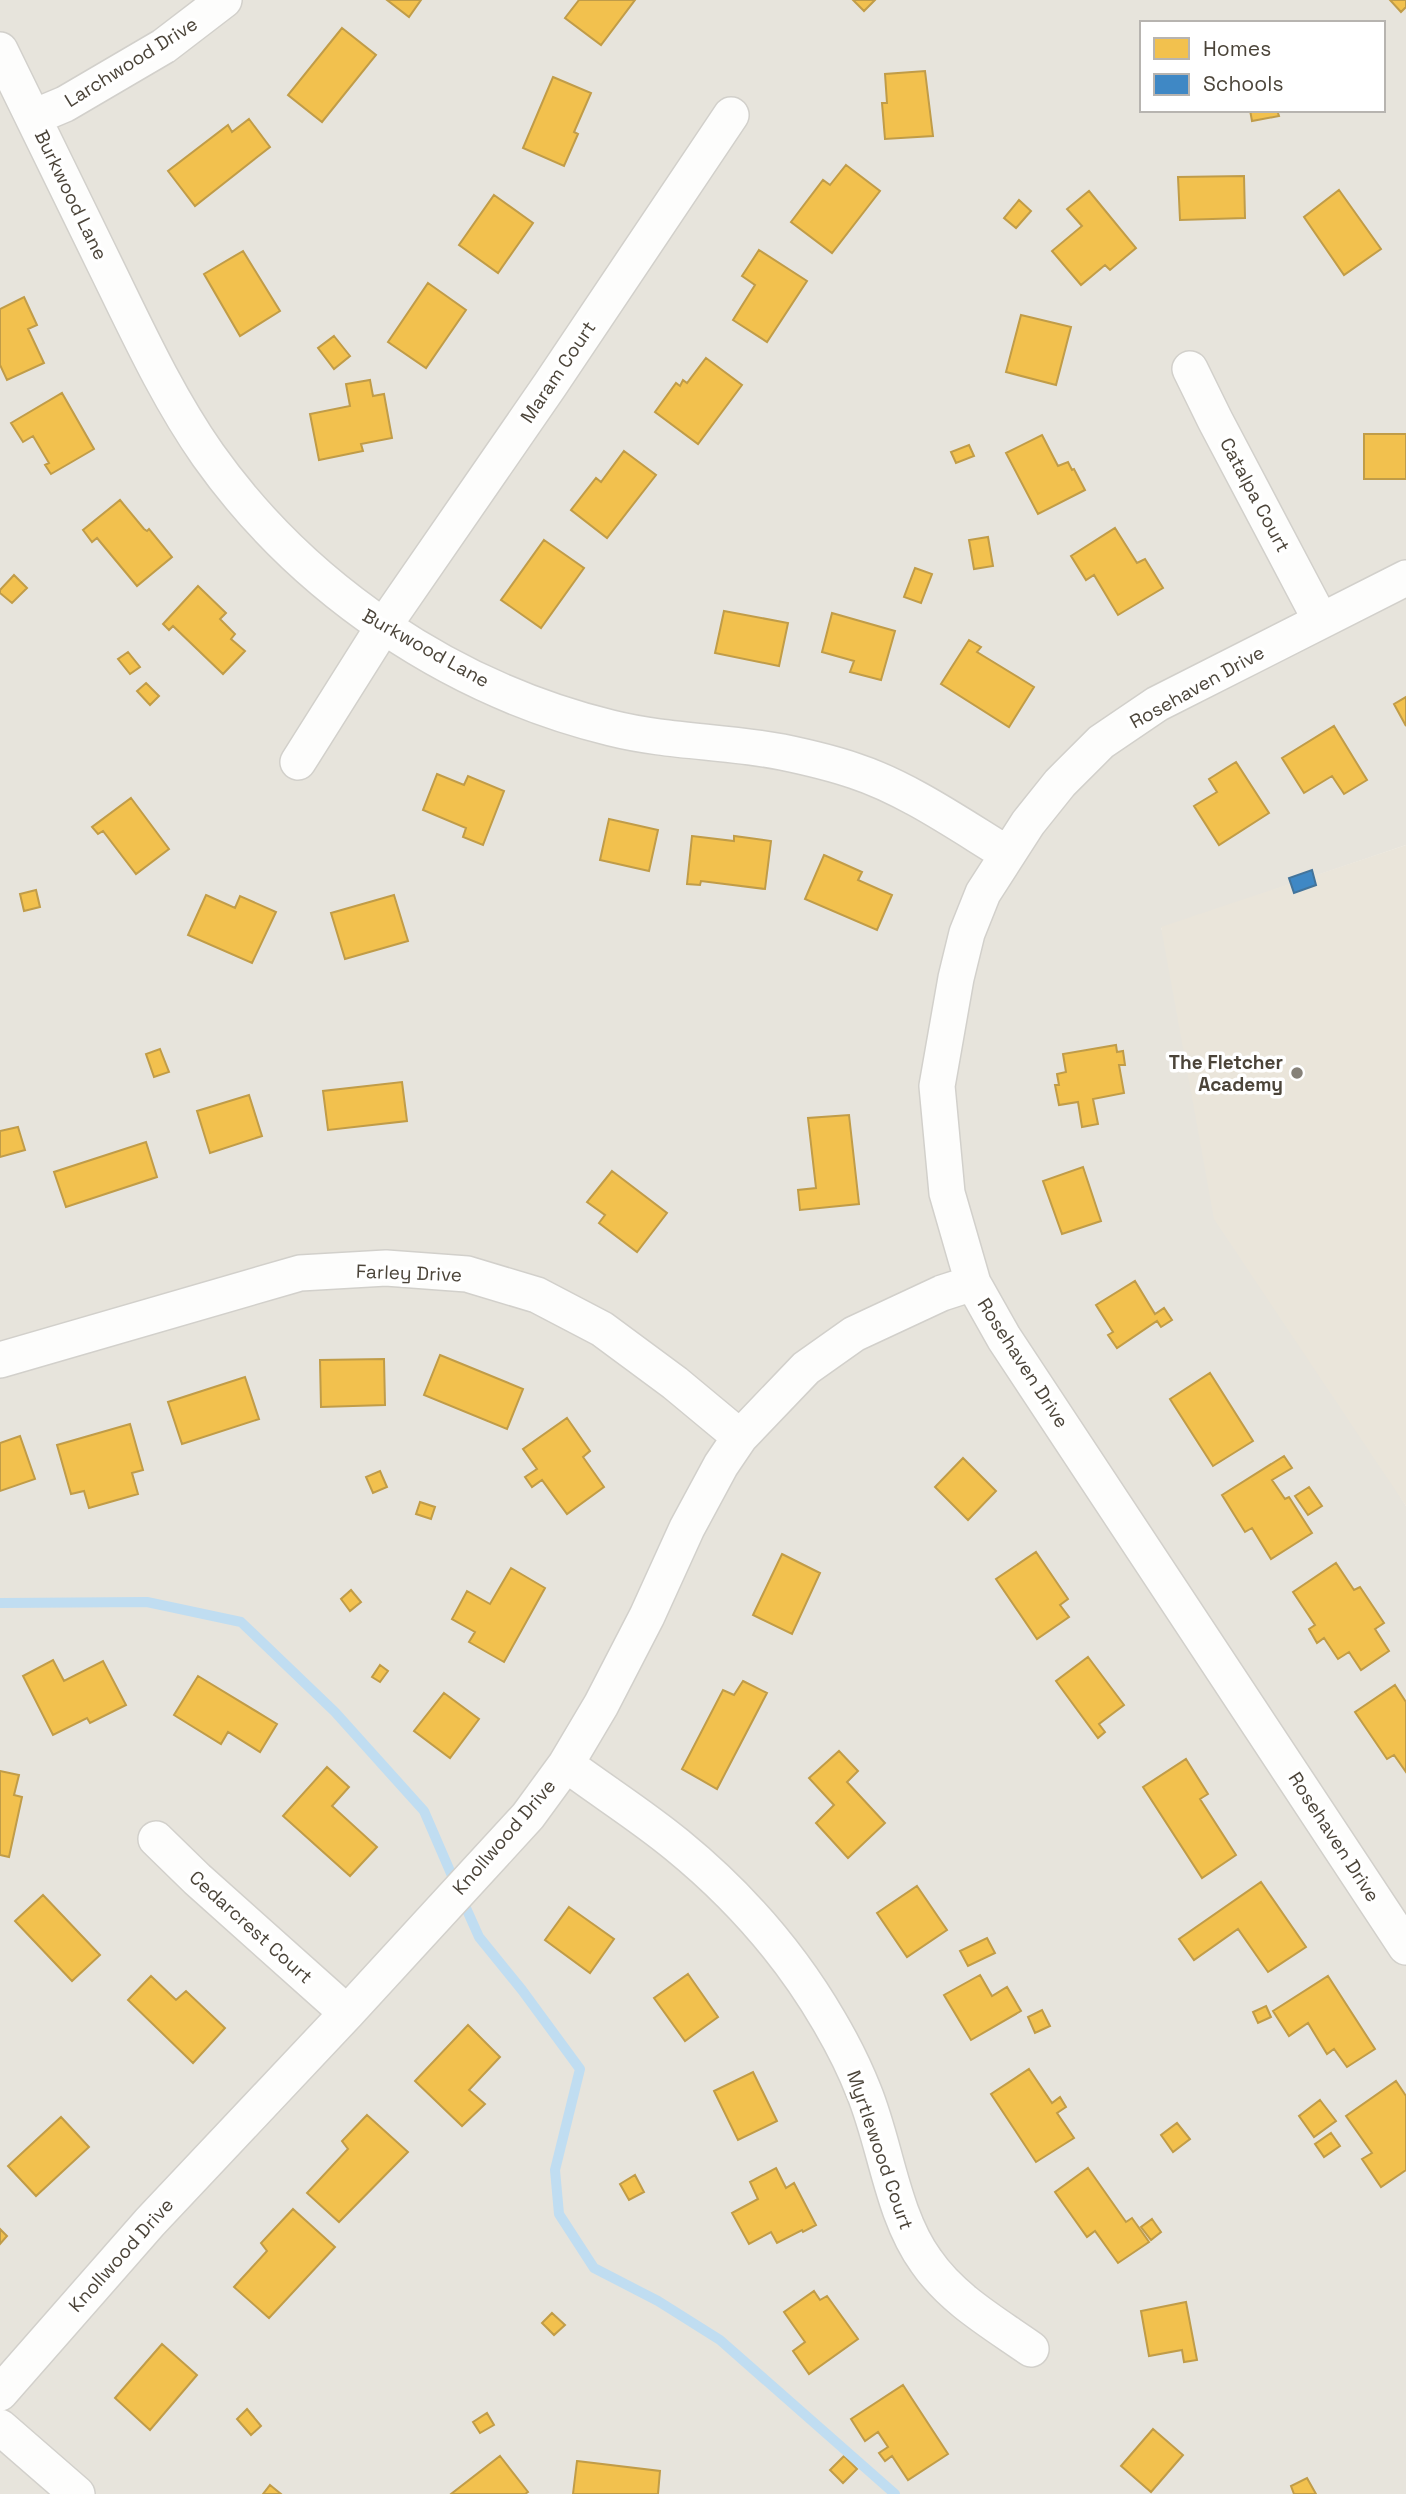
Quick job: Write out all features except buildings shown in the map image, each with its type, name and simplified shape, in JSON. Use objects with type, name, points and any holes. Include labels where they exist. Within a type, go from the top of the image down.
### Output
[{"type":"street","name":"Larchwood Drive","points":[[34,117],[65,104],[164,46],[224,0]]},
{"type":"street","name":"Burkwood Lane","points":[[0,50],[126,309],[173,398],[209,456],[300,560],[350,604],[383,627],[474,678],[546,709],[612,729],[780,752],[856,771],[904,793],[1006,853]]},
{"type":"street","name":"Maram Court","points":[[298,762],[383,627],[550,386],[731,115]]},
{"type":"street","name":"Catalpa Court","points":[[1190,369],[1321,621]]},
{"type":"street","name":"Rosehaven Drive","points":[[1406,578],[1157,704],[1101,742],[1060,783],[1006,853],[983,892],[967,933],[956,978],[937,1086],[947,1193],[973,1283],[1004,1338],[1406,1947]]},
{"type":"street","name":"Farley Drive","points":[[0,1360],[300,1273],[386,1268],[467,1274],[537,1295],[602,1329],[675,1383],[740,1437]]},
{"type":"street","name":"Knollwood Drive","points":[[0,2393],[150,2222],[528,1816],[566,1764],[607,1694],[647,1616],[687,1528],[721,1465],[740,1437],[806,1368],[854,1334],[942,1293],[973,1283]]},
{"type":"street","name":"Myrtlewood Court","points":[[566,1764],[677,1845],[725,1888],[765,1931],[801,1977],[830,2022],[864,2093],[910,2236],[926,2262],[947,2286],[975,2310],[1031,2349]]},
{"type":"street","name":"Cedarcrest Court","points":[[156,1839],[347,2013]]},
{"type":"street","points":[[0,2427],[77,2494]]},
{"type":"shaded area","points":[[0,0],[1406,0],[1406,845],[1161,928],[1390,1480],[1406,1506],[1406,2494],[0,2494]]},
{"type":"shaded area","name":"The Fletcher Academy","points":[[1406,845],[1406,1506],[1214,1219],[1161,927]]},
{"type":"waterway","points":[[0,1603],[147,1602],[241,1622],[335,1712],[424,1811],[456,1885]]},
{"type":"waterway","points":[[462,1899],[479,1937],[580,2069],[555,2170],[559,2214],[594,2268],[658,2301],[720,2340],[895,2494]]},
{"type":"place","name":"The Fletcher Academy","points":[[1297,1073]]}]
